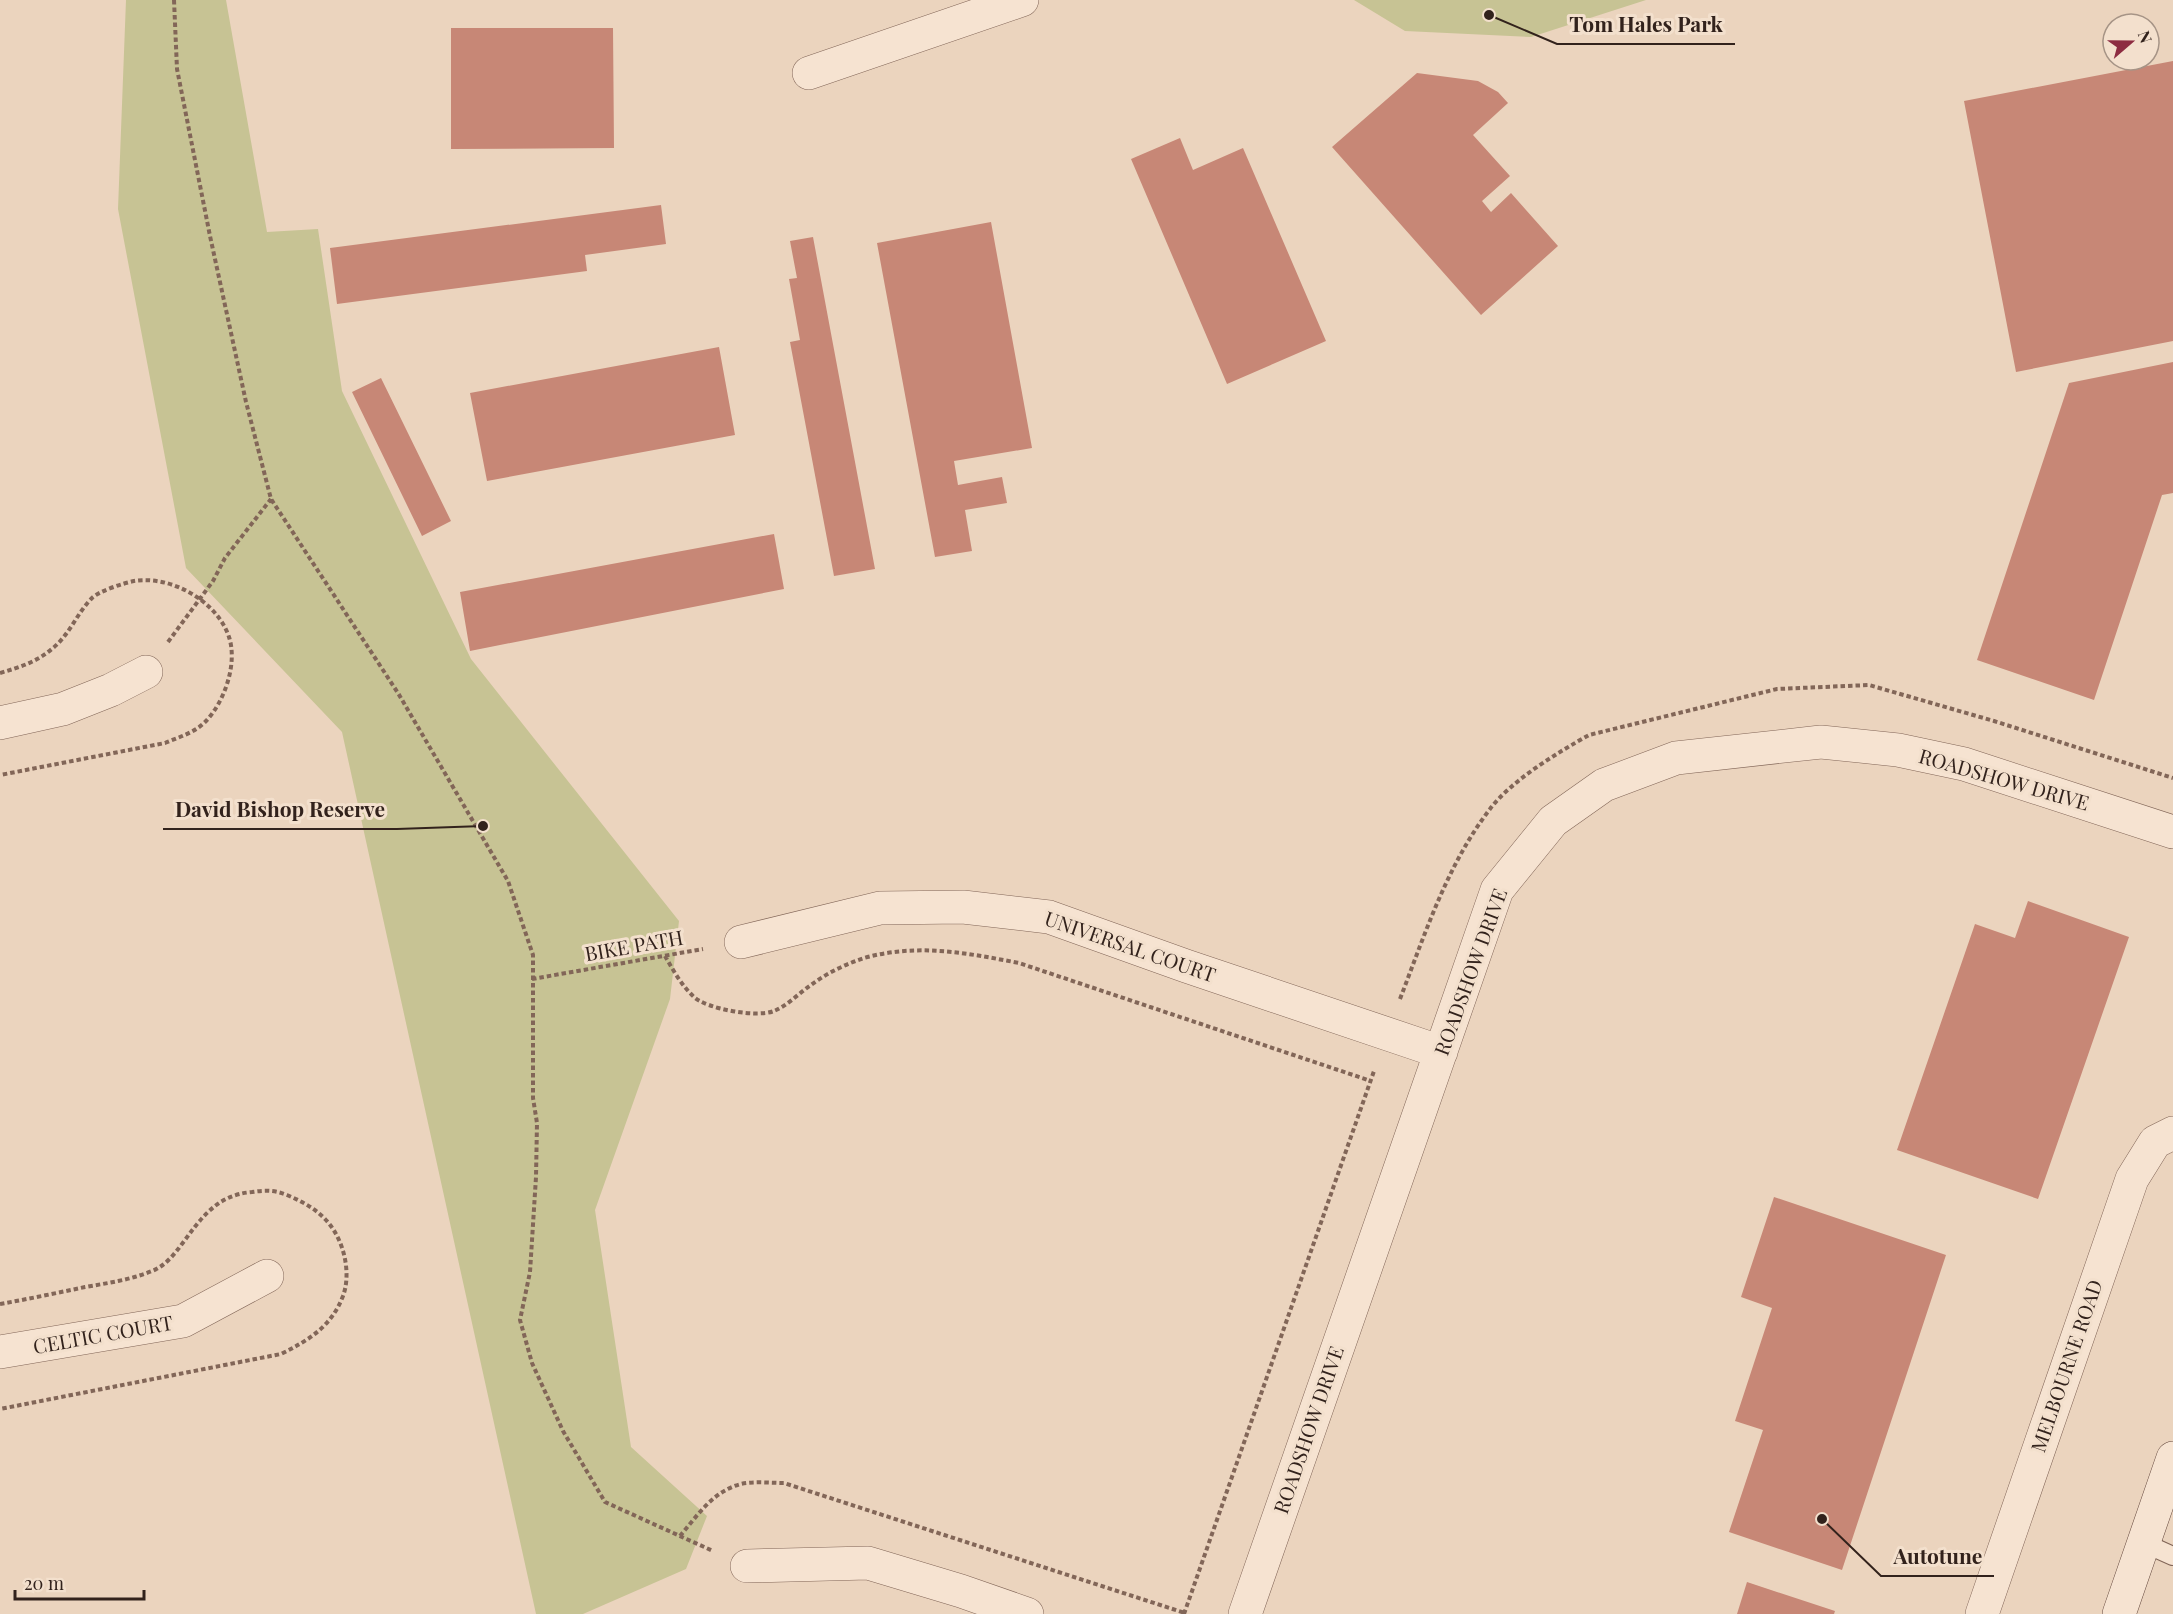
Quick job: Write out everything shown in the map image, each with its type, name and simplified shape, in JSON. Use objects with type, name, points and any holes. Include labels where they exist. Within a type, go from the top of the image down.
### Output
[{"type":"street","points":[[809,72],[1022,0]]},
{"type":"street","points":[[0,723],[63,709],[111,690],[146,672]]},
{"type":"street","name":"ROADSHOW DRIVE","points":[[1245,1614],[1497,890],[1553,821],[1604,784],[1676,758],[1821,742],[1898,750],[1964,764],[2173,832]]},
{"type":"street","name":"UNIVERSAL COURT","points":[[741,942],[880,908],[963,907],[1049,917],[1441,1052]]},
{"type":"street","name":"MELBOURNE ROAD","points":[[1982,1614],[2132,1179],[2155,1142],[2173,1133]]},
{"type":"street","name":"CELTIC COURT","points":[[0,1352],[183,1322],[267,1276]]},
{"type":"street","points":[[2119,1614],[2173,1458]]},
{"type":"street","points":[[747,1566],[868,1563],[1027,1614]]},
{"type":"lane","points":[[2144,1544],[2173,1556]]},
{"type":"path","points":[[174,0],[177,69],[246,402],[272,500],[398,693],[508,881],[533,955],[533,1098],[537,1123],[536,1177],[530,1272],[520,1320],[532,1363],[563,1431],[605,1502],[747,1566]]},
{"type":"path","points":[[146,672],[213,581],[225,558],[272,500]]},
{"type":"path","points":[[1184,1614],[1387,1034],[1442,889],[1491,808],[1521,780],[1562,750],[1589,735],[1777,689],[1869,685],[1994,721],[2173,778]]},
{"type":"path","name":"BIKE PATH","points":[[532,979],[741,942]]},
{"type":"path","points":[[664,956],[695,999],[746,1014],[773,1012],[813,983],[840,968],[884,954],[945,950],[988,957],[1019,963],[1371,1081]]},
{"type":"shaded area","points":[[126,0],[226,0],[267,232],[318,229],[342,391],[471,659],[679,921],[670,999],[595,1210],[631,1447],[707,1516],[686,1569],[583,1614],[536,1614],[342,732],[186,568],[118,209]]},
{"type":"shaded area","points":[[1354,0],[1646,0],[1531,37],[1405,31]]},
{"type":"building","points":[[451,28],[613,28],[614,148],[451,149]]},
{"type":"building","points":[[2173,61],[2173,341],[2016,372],[1964,101],[2116,72],[2161,72],[2161,63]]},
{"type":"building","points":[[1417,73],[1478,81],[1498,92],[1508,103],[1473,135],[1510,176],[1482,201],[1491,212],[1511,193],[1558,246],[1481,315],[1332,147]]},
{"type":"building","points":[[1180,138],[1193,170],[1243,148],[1326,341],[1227,384],[1131,159]]},
{"type":"building","points":[[661,205],[666,244],[585,255],[587,271],[337,304],[330,248]]},
{"type":"building","points":[[991,222],[1032,448],[954,461],[958,485],[1002,477],[1007,503],[965,510],[972,551],[935,557],[877,243]]},
{"type":"building","points":[[813,237],[875,569],[834,576],[790,342],[800,340],[789,279],[797,278],[790,241]]},
{"type":"building","points":[[719,347],[735,435],[487,481],[470,393]]},
{"type":"building","points":[[2173,362],[2173,493],[2162,495],[2094,700],[1977,660],[2069,383]]},
{"type":"building","points":[[381,378],[451,521],[422,536],[352,392]]},
{"type":"building","points":[[774,534],[784,589],[470,651],[460,592]]},
{"type":"building","points":[[2028,901],[2129,937],[2038,1199],[1897,1150],[1975,924],[2015,938]]},
{"type":"building","points":[[1774,1197],[1946,1255],[1842,1570],[1729,1532],[1763,1430],[1735,1421],[1772,1308],[1741,1297]]},
{"type":"building","points":[[1747,1582],[1835,1611],[1834,1614],[1737,1614]]},
{"type":"place","name":"Tom Hales Park","points":[[1489,15]]},
{"type":"place","name":"David Bishop Reserve","points":[[483,826]]},
{"type":"place","name":"Autotune","points":[[1822,1519]]}]
